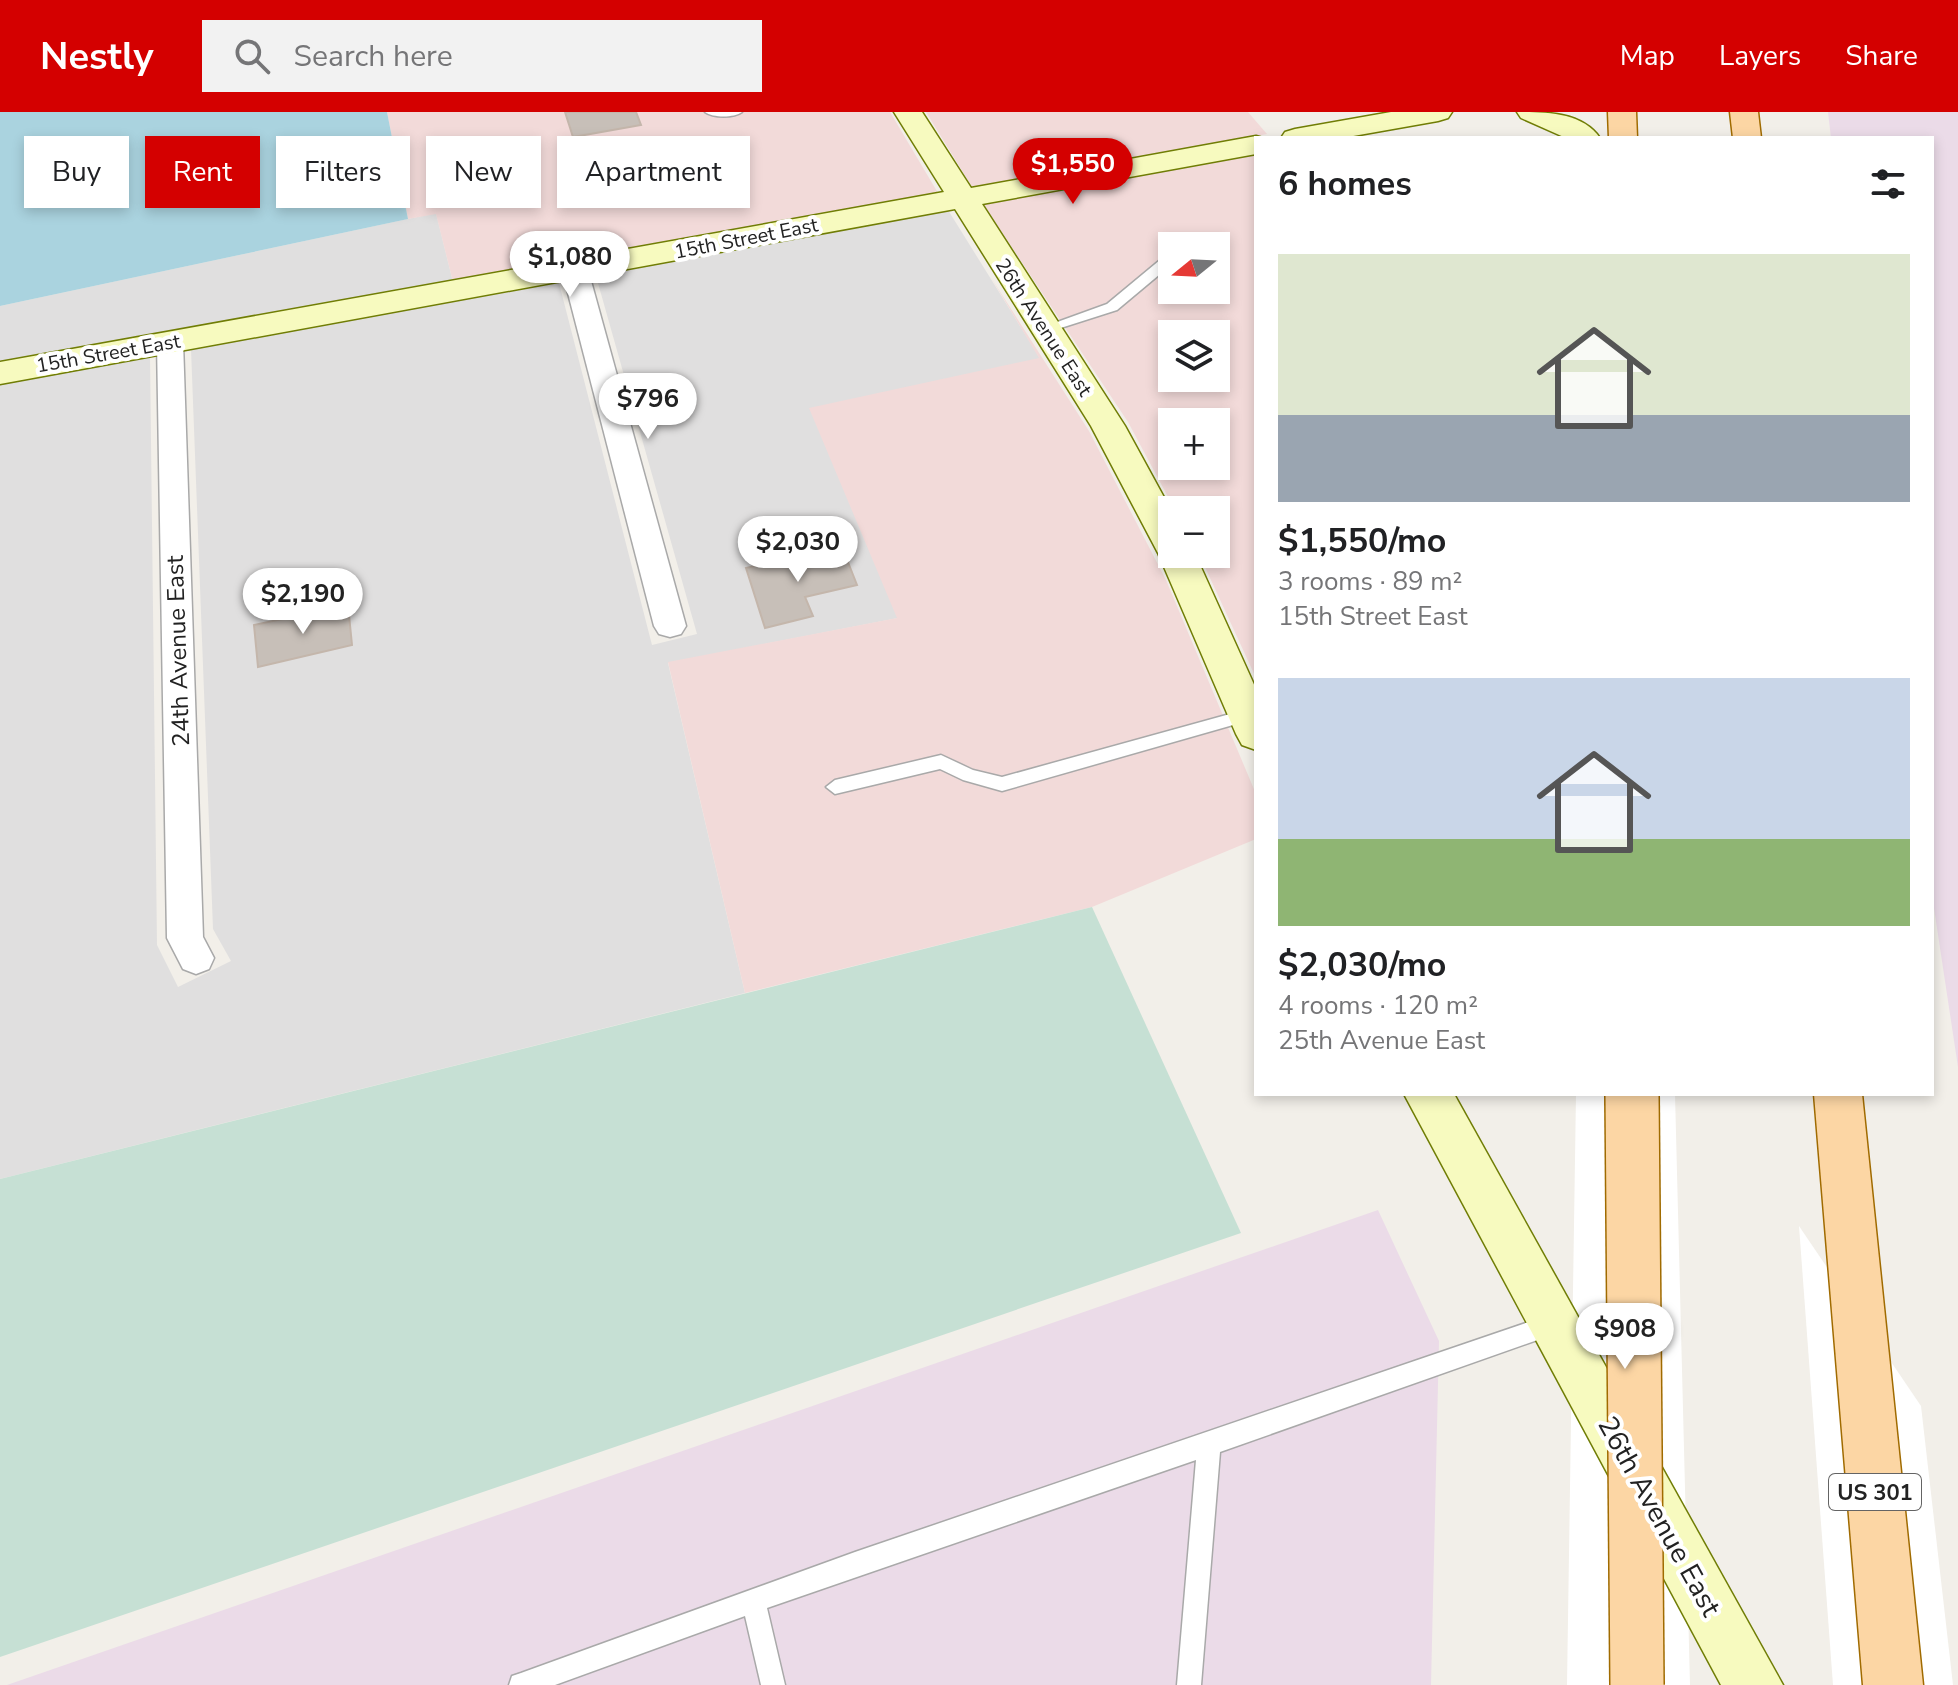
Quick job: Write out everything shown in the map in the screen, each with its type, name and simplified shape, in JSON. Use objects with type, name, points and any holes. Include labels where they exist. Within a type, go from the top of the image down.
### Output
[{"type":"main road","name":"26th Avenue East","points":[[908,112],[1108,426],[1158,520]]},
{"type":"main road","points":[[1306,136],[1438,112]]},
{"type":"main road","points":[[1531,112],[1563,124],[1583,136]]},
{"type":"main road","points":[[1622,112],[1623,136]]},
{"type":"main road","points":[[1744,112],[1747,136]]},
{"type":"main road","name":"15th Street East","points":[[0,373],[1254,145]]},
{"type":"main road","points":[[1182,568],[1252,724]]},
{"type":"main road","name":"26th Avenue East","points":[[1429,1096],[1753,1685]]},
{"type":"main road","points":[[1632,1096],[1637,1685]]},
{"type":"main road","name":"US 301","points":[[1838,1096],[1893,1685]]},
{"type":"street","points":[[575,270],[670,626]]},
{"type":"street","name":"24th Avenue East","points":[[170,342],[185,938],[196,958]]},
{"type":"lane","points":[[711,112],[736,112]]},
{"type":"lane","points":[[1045,329],[1112,307],[1158,269]]},
{"type":"lane","points":[[835,787],[941,762],[969,775],[1002,784],[1252,724]]},
{"type":"lane","points":[[521,1685],[753,1601],[1555,1324]]},
{"type":"lane","points":[[1189,1685],[1209,1445]]},
{"type":"lane","points":[[753,1601],[773,1685]]},
{"type":"shaded area","points":[[387,112],[890,112],[938,193],[453,282],[436,214],[408,219],[406,208],[410,208],[410,136],[392,136]]},
{"type":"shaded area","points":[[926,112],[1248,112],[1267,134],[1254,136],[972,187]]},
{"type":"shaded area","points":[[1828,112],[1958,112],[1958,1067],[1934,908],[1934,136],[1831,136]]},
{"type":"shaded area","points":[[1254,155],[1254,674],[1205,568],[1230,568],[1230,496],[1168,496],[1159,480],[1230,480],[1230,408],[1158,408],[1158,478],[1128,422],[983,204]]},
{"type":"shaded area","points":[[948,210],[1040,358],[898,618],[668,663],[745,993],[0,1179],[0,384],[150,356],[157,945],[178,987],[231,961],[213,929],[191,349],[559,283],[652,645],[697,634],[596,276]]},
{"type":"shaded area","points":[[436,213],[453,282],[0,363],[0,306]]},
{"type":"shaded area","points":[[990,276],[1089,431],[1166,580],[1254,789],[1254,840],[1092,907],[745,993],[668,662],[897,618],[809,408],[1039,358]]},
{"type":"shaded area","points":[[1378,1210],[1439,1341],[1431,1685],[7,1685]]},
{"type":"green space","points":[[1092,907],[1241,1233],[0,1657],[0,1179]]},
{"type":"water","points":[[0,112],[387,112],[392,136],[276,136],[276,208],[406,208],[408,219],[0,306]]},
{"type":"pier","points":[[1576,1096],[1675,1096],[1690,1685],[1567,1685]]},
{"type":"pier","points":[[1799,1226],[1921,1406],[1953,1685],[1833,1685]]},
{"type":"building","points":[[565,112],[636,112],[641,125],[579,136],[573,136]]},
{"type":"building","points":[[842,547],[857,585],[805,597],[813,616],[765,628],[746,568]]},
{"type":"building","points":[[348,605],[352,645],[258,667],[254,625]]}]
